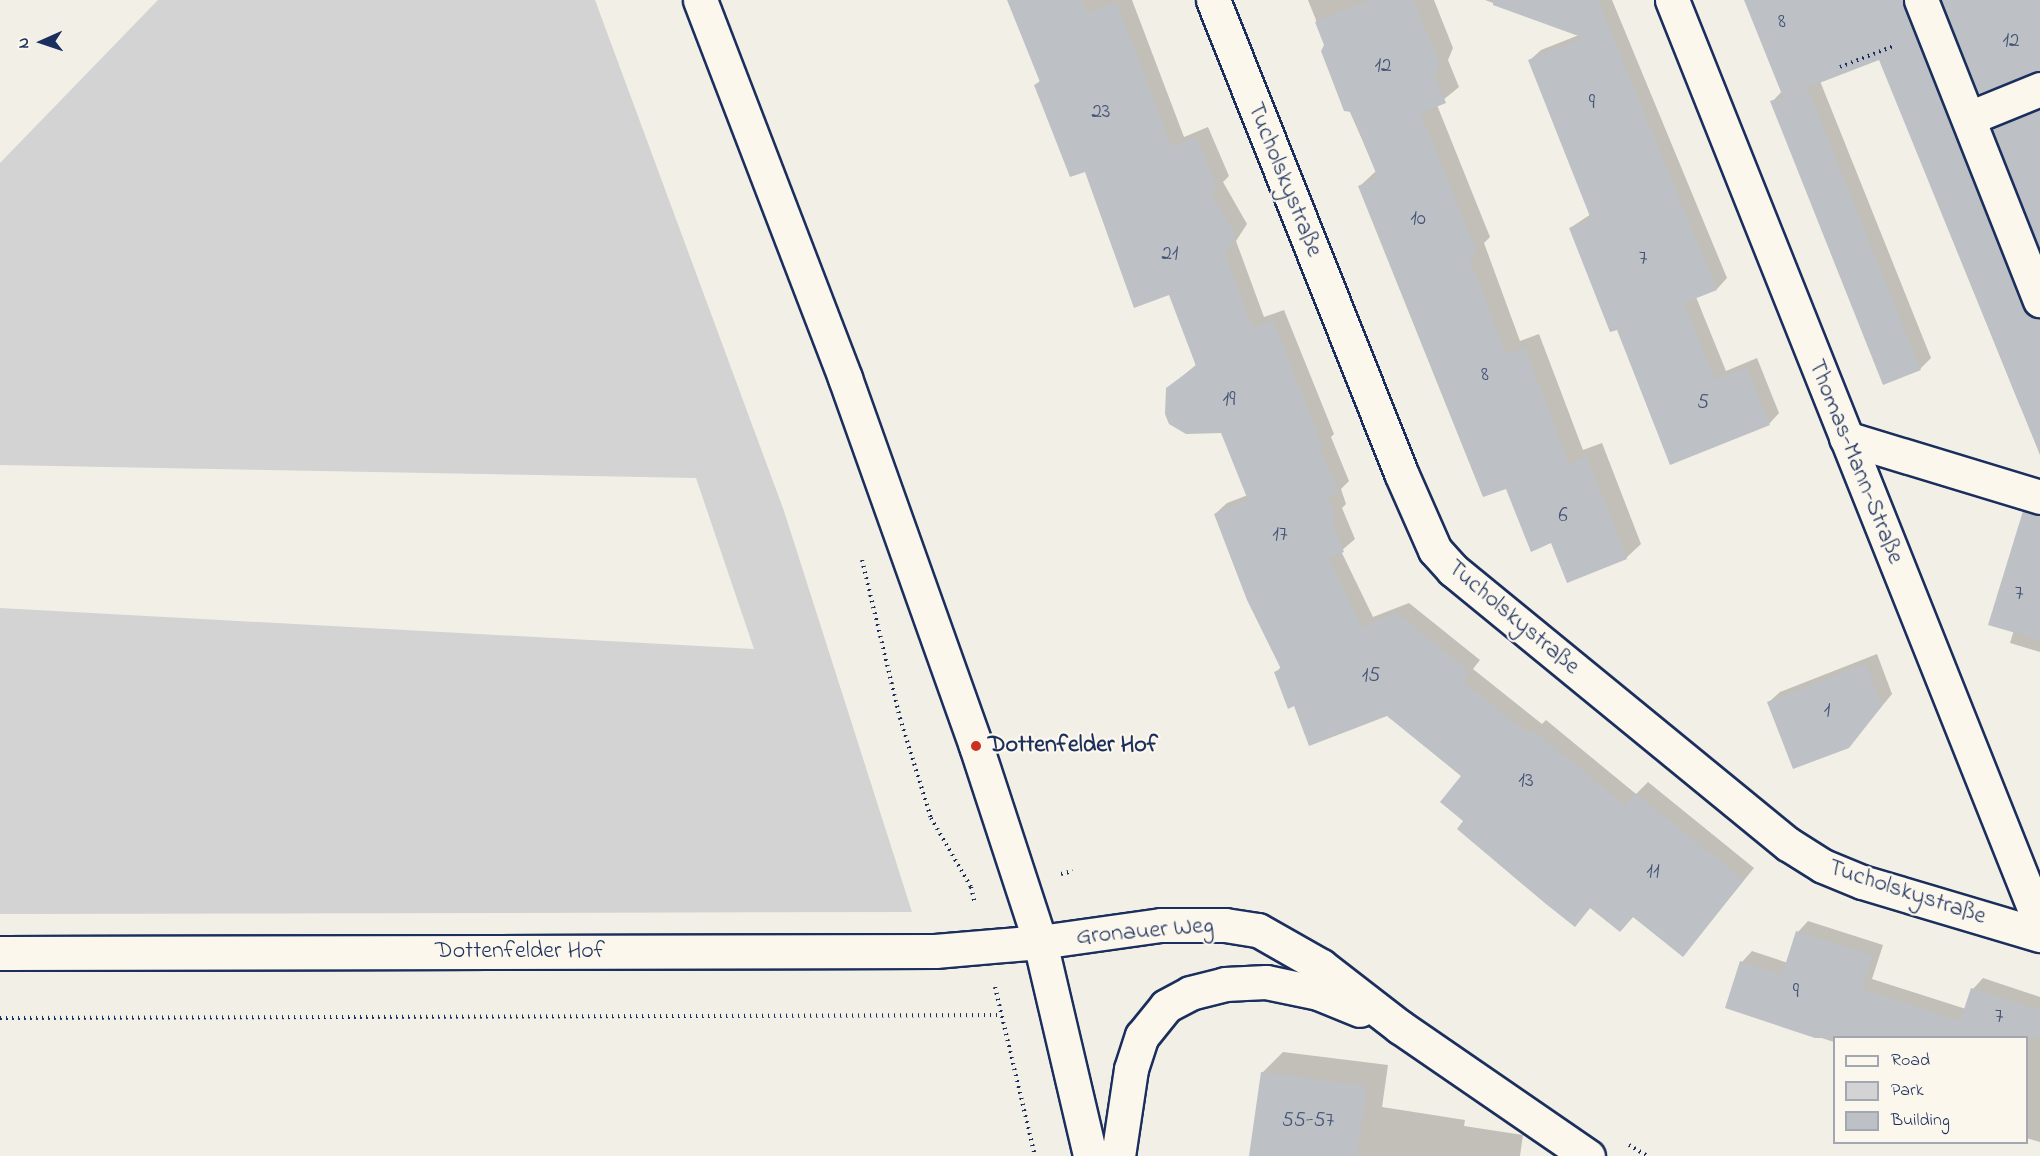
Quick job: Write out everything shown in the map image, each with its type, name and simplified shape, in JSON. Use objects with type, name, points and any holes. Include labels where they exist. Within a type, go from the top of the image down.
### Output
[{"type":"street","points":[[700,0],[927,603],[1040,942],[1090,1156]]},
{"type":"street","name":"Tucholskystraße","points":[[1213,0],[1401,474],[1435,550],[1462,578],[1796,850],[1862,882],[2040,935]]},
{"type":"street","name":"Thomas-Mann-Straße","points":[[1672,0],[2040,923]]},
{"type":"street","points":[[1922,0],[2040,300]]},
{"type":"street","points":[[1969,118],[2040,89]]},
{"type":"street","points":[[1846,438],[2040,497]]},
{"type":"street","name":"Gronauer Weg","points":[[1040,942],[1197,922],[1258,930],[1321,966],[1554,1146],[1588,1156]]},
{"type":"street","name":"Dottenfelder Hof","points":[[0,953],[923,951],[1040,942]]},
{"type":"street","name":"Gronauer Weg","points":[[1118,1156],[1131,1069],[1142,1036],[1166,1006],[1190,993],[1225,984],[1266,982],[1318,993],[1400,1027]]},
{"type":"path","points":[[1840,67],[1933,30]]},
{"type":"path","points":[[860,552],[900,718],[931,818],[974,897]]},
{"type":"path","points":[[0,1018],[1002,1015],[1035,1156]]},
{"type":"green space","points":[[158,0],[595,0],[784,511],[912,912],[0,914],[0,608],[754,649],[696,478],[0,465],[0,163]]},
{"type":"building","points":[[1007,0],[1082,0],[1088,14],[1116,2],[1172,147],[1196,137],[1218,189],[1211,192],[1236,236],[1225,254],[1253,328],[1273,320],[1339,493],[1328,497],[1336,517],[1331,519],[1344,552],[1328,558],[1362,627],[1397,613],[1470,672],[1463,681],[1530,735],[1533,730],[1626,806],[1635,793],[1744,880],[1683,957],[1633,917],[1620,932],[1590,908],[1575,927],[1546,904],[1457,829],[1463,821],[1440,802],[1461,776],[1387,716],[1309,746],[1294,706],[1288,709],[1274,672],[1281,669],[1247,600],[1214,514],[1248,500],[1221,433],[1186,434],[1169,424],[1165,414],[1166,388],[1196,366],[1169,295],[1134,308],[1085,172],[1070,177],[1034,85],[1040,82]]},
{"type":"building","points":[[1369,0],[1414,0],[1440,64],[1435,75],[1446,103],[1421,113],[1477,252],[1469,256],[1506,354],[1525,347],[1569,464],[1587,456],[1627,559],[1567,583],[1551,543],[1531,552],[1506,489],[1483,497],[1358,186],[1378,178],[1351,112],[1344,111],[1321,51],[1324,45],[1315,22]]},
{"type":"building","points":[[1493,0],[1598,0],[1717,290],[1684,303],[1715,380],[1747,368],[1770,425],[1670,465],[1617,330],[1610,332],[1569,228],[1591,219],[1528,60],[1584,38],[1493,5]]},
{"type":"building","points":[[1744,0],[1903,0],[2023,307],[2029,315],[2040,318],[2040,455],[1879,60],[1783,97]]},
{"type":"building","points":[[1941,0],[2040,0],[2040,71],[1978,94]]},
{"type":"building","points":[[1808,89],[1921,370],[1883,385],[1770,101]]},
{"type":"building","points":[[2040,109],[2040,249],[1992,129]]},
{"type":"building","points":[[2023,511],[2040,515],[2040,640],[1988,625]]},
{"type":"building","points":[[1866,664],[1882,706],[1849,748],[1793,769],[1767,702]]},
{"type":"building","points":[[1796,931],[1873,956],[1862,989],[1960,1021],[1971,988],[2040,1010],[2040,1038],[2028,1038],[2028,1036],[1833,1036],[1833,1038],[1815,1038],[1725,1008],[1740,961],[1782,975]]},
{"type":"building","points":[[1261,1072],[1367,1086],[1357,1156],[1249,1156]]},
{"type":"place","name":"Dottenfelder Hof","points":[[976,746]]}]
